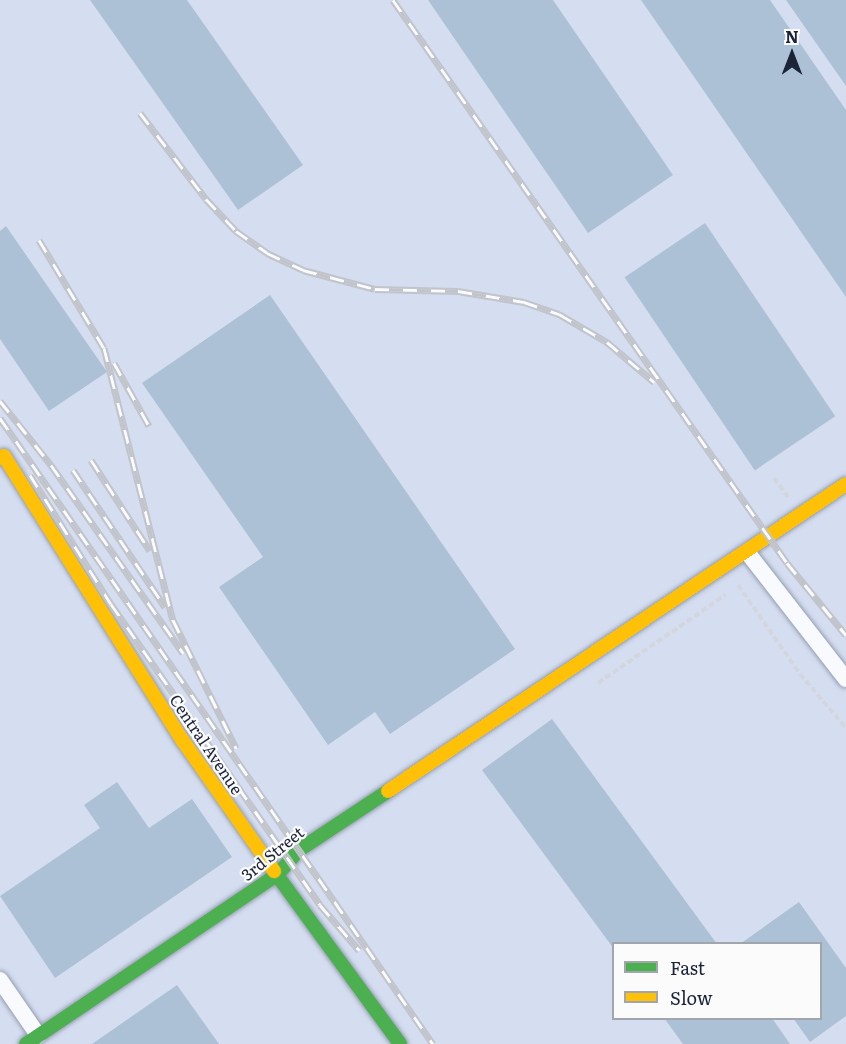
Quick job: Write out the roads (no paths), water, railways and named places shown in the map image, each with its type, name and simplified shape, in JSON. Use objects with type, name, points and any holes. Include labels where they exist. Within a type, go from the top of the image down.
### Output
[{"type":"street","name":"Central Avenue","points":[[0,458],[4,456],[183,741],[278,874],[312,928],[400,1044]]},
{"type":"street","name":"3rd Street","points":[[32,1040],[278,874],[299,850],[559,679],[846,484]]},
{"type":"street","points":[[747,552],[846,679]]},
{"type":"street","points":[[0,980],[32,1040]]},
{"type":"railway","points":[[393,0],[787,563],[846,635]]},
{"type":"railway","points":[[140,113],[206,199],[236,231],[267,253],[303,270],[375,289],[458,291],[524,302],[559,314],[607,342],[654,382]]},
{"type":"railway","points":[[39,240],[104,348],[173,620],[236,748]]},
{"type":"railway","points":[[114,363],[149,426]]},
{"type":"railway","points":[[0,401],[51,465],[183,653]]},
{"type":"railway","points":[[0,418],[433,1044]]},
{"type":"railway","points":[[91,460],[150,551]]},
{"type":"railway","points":[[73,470],[165,607]]},
{"type":"railway","points":[[30,475],[111,604],[320,905],[359,950]]}]
